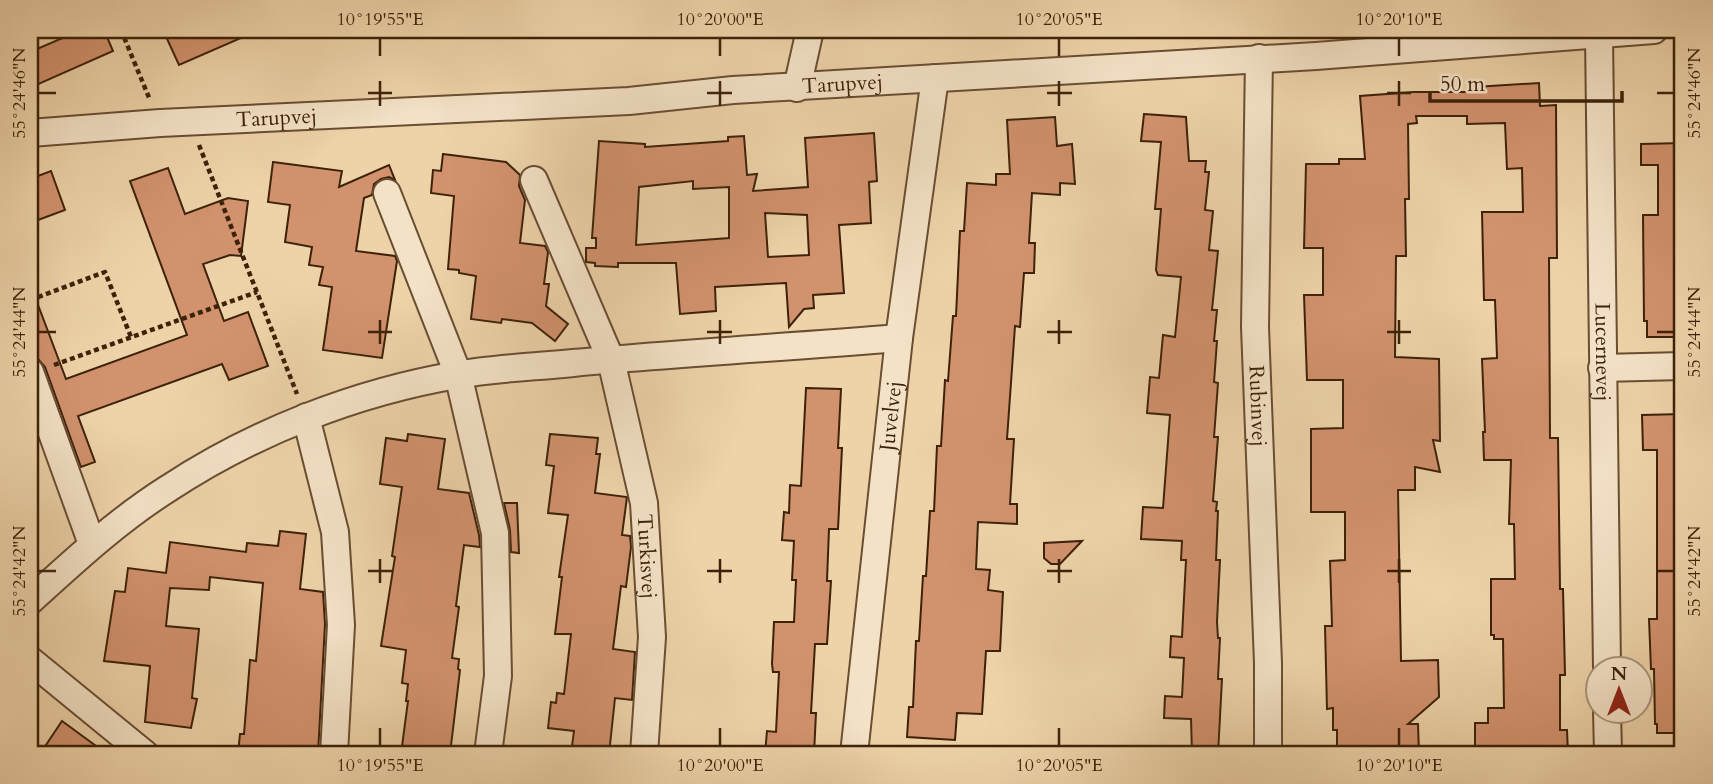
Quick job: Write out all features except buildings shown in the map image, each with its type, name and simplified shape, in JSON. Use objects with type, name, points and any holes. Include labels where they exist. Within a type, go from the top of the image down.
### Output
[{"type":"street","points":[[797,88],[810,30]]},
{"type":"street","name":"Tarupvej","points":[[30,133],[160,123],[628,101],[733,90],[1259,58],[1654,30]]},
{"type":"street","name":"Lucernevej","points":[[1599,35],[1606,654]]},
{"type":"street","name":"Rubinvej","points":[[1259,58],[1255,327],[1268,663],[1268,754]]},
{"type":"street","name":"Juvelvej","points":[[854,754],[899,338],[936,78]]},
{"type":"street","name":"Turkisvej","points":[[534,180],[611,360],[644,503],[652,637],[644,754]]},
{"type":"street","points":[[387,193],[458,374],[495,533],[498,676],[488,754]]},
{"type":"street","points":[[30,601],[92,544],[169,488],[237,449],[306,417],[382,392],[458,374],[899,338]]},
{"type":"street","points":[[1602,368],[1683,366]]},
{"type":"street","points":[[30,372],[92,544]]},
{"type":"street","points":[[306,417],[335,532],[341,625],[334,754]]},
{"type":"street","points":[[30,660],[145,754]]},
{"type":"street","points":[[1607,724],[1608,754]]},
{"type":"path","points":[[121,30],[160,123]]},
{"type":"path","points":[[190,122],[306,417]]},
{"type":"path","points":[[30,300],[105,272],[131,337]]},
{"type":"path","points":[[30,372],[257,292]]}]
